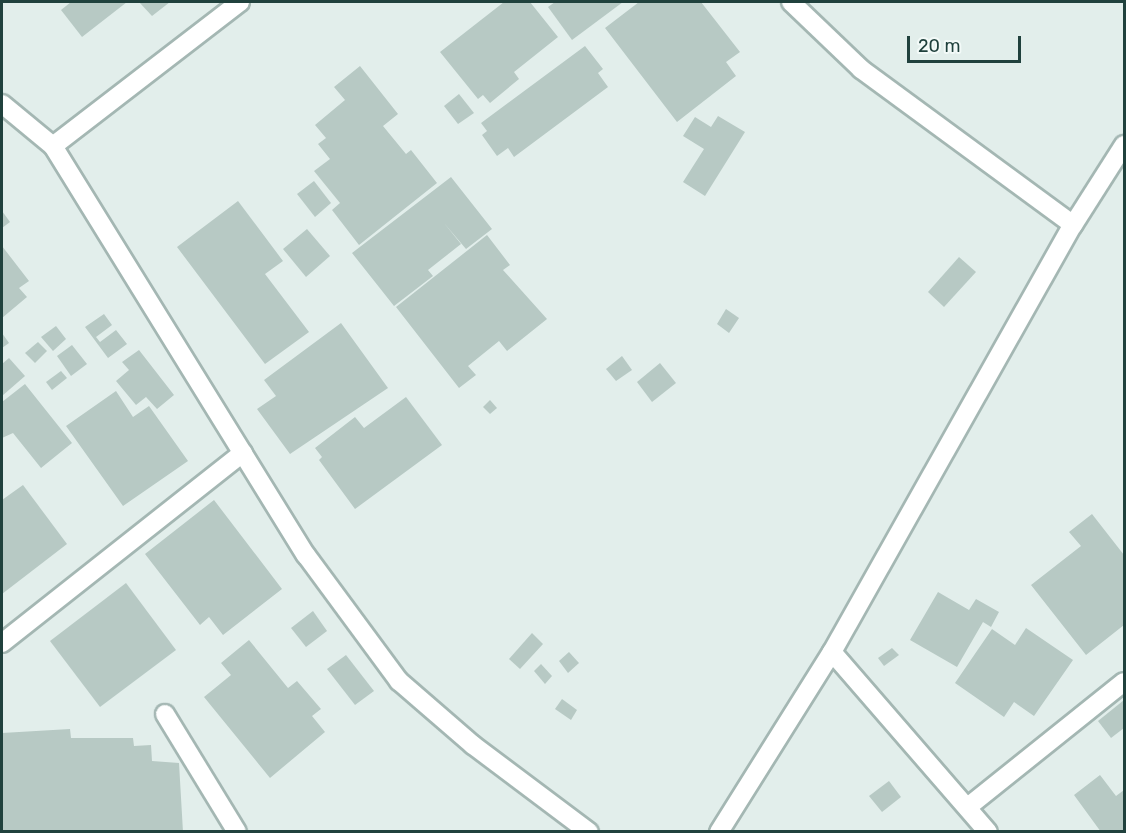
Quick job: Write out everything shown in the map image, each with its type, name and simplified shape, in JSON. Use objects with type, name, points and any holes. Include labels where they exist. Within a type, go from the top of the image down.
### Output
[{"type":"street","points":[[53,146],[240,2]]},
{"type":"street","points":[[791,2],[861,69],[1073,225]]},
{"type":"street","points":[[2,104],[53,146],[306,555],[399,681],[473,745],[589,831]]},
{"type":"street","points":[[719,831],[832,652],[1073,225],[1125,145]]},
{"type":"street","points":[[2,643],[243,453]]},
{"type":"street","points":[[832,652],[969,806],[988,831]]},
{"type":"street","points":[[969,806],[1125,682]]},
{"type":"street","points":[[165,714],[237,831]]},
{"type":"building","points":[[71,2],[127,2],[82,37],[61,10]]},
{"type":"building","points":[[139,2],[170,2],[152,16]]},
{"type":"building","points":[[504,2],[530,2],[558,37],[514,72],[519,79],[490,103],[483,95],[478,99],[440,52]]},
{"type":"building","points":[[555,2],[623,2],[572,40],[548,7]]},
{"type":"building","points":[[639,2],[701,2],[740,52],[726,62],[736,76],[677,122],[605,28]]},
{"type":"building","points":[[585,46],[603,69],[598,73],[608,87],[514,157],[508,148],[497,156],[482,135],[487,131],[481,123]]},
{"type":"building","points":[[360,66],[398,114],[383,126],[406,154],[411,150],[437,183],[359,245],[332,210],[340,203],[314,171],[330,159],[318,144],[326,138],[315,125],[345,100],[334,87]]},
{"type":"building","points":[[459,94],[474,113],[458,124],[444,106]]},
{"type":"building","points":[[718,116],[745,132],[705,196],[683,182],[704,149],[683,136],[695,117],[711,127]]},
{"type":"building","points":[[451,177],[492,229],[466,249],[444,223],[461,244],[428,270],[433,276],[394,306],[352,253]]},
{"type":"building","points":[[314,181],[331,203],[315,217],[297,194]]},
{"type":"building","points":[[238,201],[283,261],[265,274],[309,332],[265,364],[177,247]]},
{"type":"building","points":[[2,211],[10,222],[2,228]]},
{"type":"building","points":[[307,229],[330,256],[306,277],[283,249]]},
{"type":"building","points":[[487,235],[510,265],[503,270],[547,319],[507,351],[499,341],[468,366],[476,375],[459,388],[396,307]]},
{"type":"building","points":[[2,246],[29,281],[19,288],[27,297],[2,318]]},
{"type":"building","points":[[959,257],[976,272],[944,307],[928,292]]},
{"type":"building","points":[[726,309],[739,318],[729,333],[717,324]]},
{"type":"building","points":[[104,314],[112,325],[96,337],[100,342],[116,330],[127,344],[108,358],[85,327]]},
{"type":"building","points":[[341,323],[388,388],[290,454],[257,409],[276,396],[264,380]]},
{"type":"building","points":[[56,326],[66,339],[53,351],[41,337]]},
{"type":"building","points":[[2,333],[9,343],[2,348]]},
{"type":"building","points":[[38,342],[47,351],[35,363],[25,353]]},
{"type":"building","points":[[72,345],[87,364],[71,376],[57,356]]},
{"type":"building","points":[[139,350],[174,395],[157,409],[146,397],[136,405],[116,381],[129,370],[122,362]]},
{"type":"building","points":[[622,356],[632,370],[616,381],[606,369]]},
{"type":"building","points":[[9,358],[25,376],[2,396],[2,364]]},
{"type":"building","points":[[660,363],[676,383],[652,402],[637,382]]},
{"type":"building","points":[[61,371],[67,378],[52,390],[46,382]]},
{"type":"building","points":[[25,384],[72,443],[41,468],[13,433],[2,438],[2,402]]},
{"type":"building","points":[[116,391],[133,417],[149,406],[188,461],[123,506],[66,426]]},
{"type":"building","points":[[406,397],[442,445],[355,509],[319,460],[322,457],[315,448],[355,417],[364,428]]},
{"type":"building","points":[[490,400],[497,408],[490,414],[483,407]]},
{"type":"building","points":[[23,485],[67,544],[2,594],[2,500]]},
{"type":"building","points":[[214,500],[282,589],[223,635],[209,617],[200,625],[145,554]]},
{"type":"building","points":[[1092,514],[1124,555],[1124,625],[1086,655],[1031,585],[1081,546],[1069,532]]},
{"type":"building","points":[[126,583],[176,650],[100,707],[50,641]]},
{"type":"building","points":[[938,592],[969,610],[976,599],[999,612],[991,627],[983,622],[957,667],[910,640]]},
{"type":"building","points":[[313,611],[327,631],[306,647],[291,628]]},
{"type":"building","points":[[1026,628],[1073,660],[1034,716],[1014,702],[1004,717],[955,683],[992,629],[1015,645]]},
{"type":"building","points":[[532,633],[543,644],[520,669],[509,659]]},
{"type":"building","points":[[249,640],[288,688],[297,681],[321,709],[312,716],[325,732],[270,778],[204,697],[231,675],[221,663]]},
{"type":"building","points":[[892,648],[899,655],[884,666],[878,658]]},
{"type":"building","points":[[569,652],[579,663],[568,673],[559,661]]},
{"type":"building","points":[[346,655],[374,691],[355,705],[327,669]]},
{"type":"building","points":[[541,664],[552,676],[545,684],[534,671]]},
{"type":"building","points":[[562,699],[577,710],[571,720],[555,709]]},
{"type":"building","points":[[1124,700],[1124,728],[1111,738],[1098,721]]},
{"type":"building","points":[[70,729],[71,738],[133,738],[134,746],[151,745],[152,761],[179,763],[183,832],[2,832],[2,733]]},
{"type":"building","points":[[1100,775],[1116,796],[1124,790],[1124,832],[1101,832],[1074,795]]},
{"type":"building","points":[[889,781],[901,797],[882,812],[869,796]]}]
